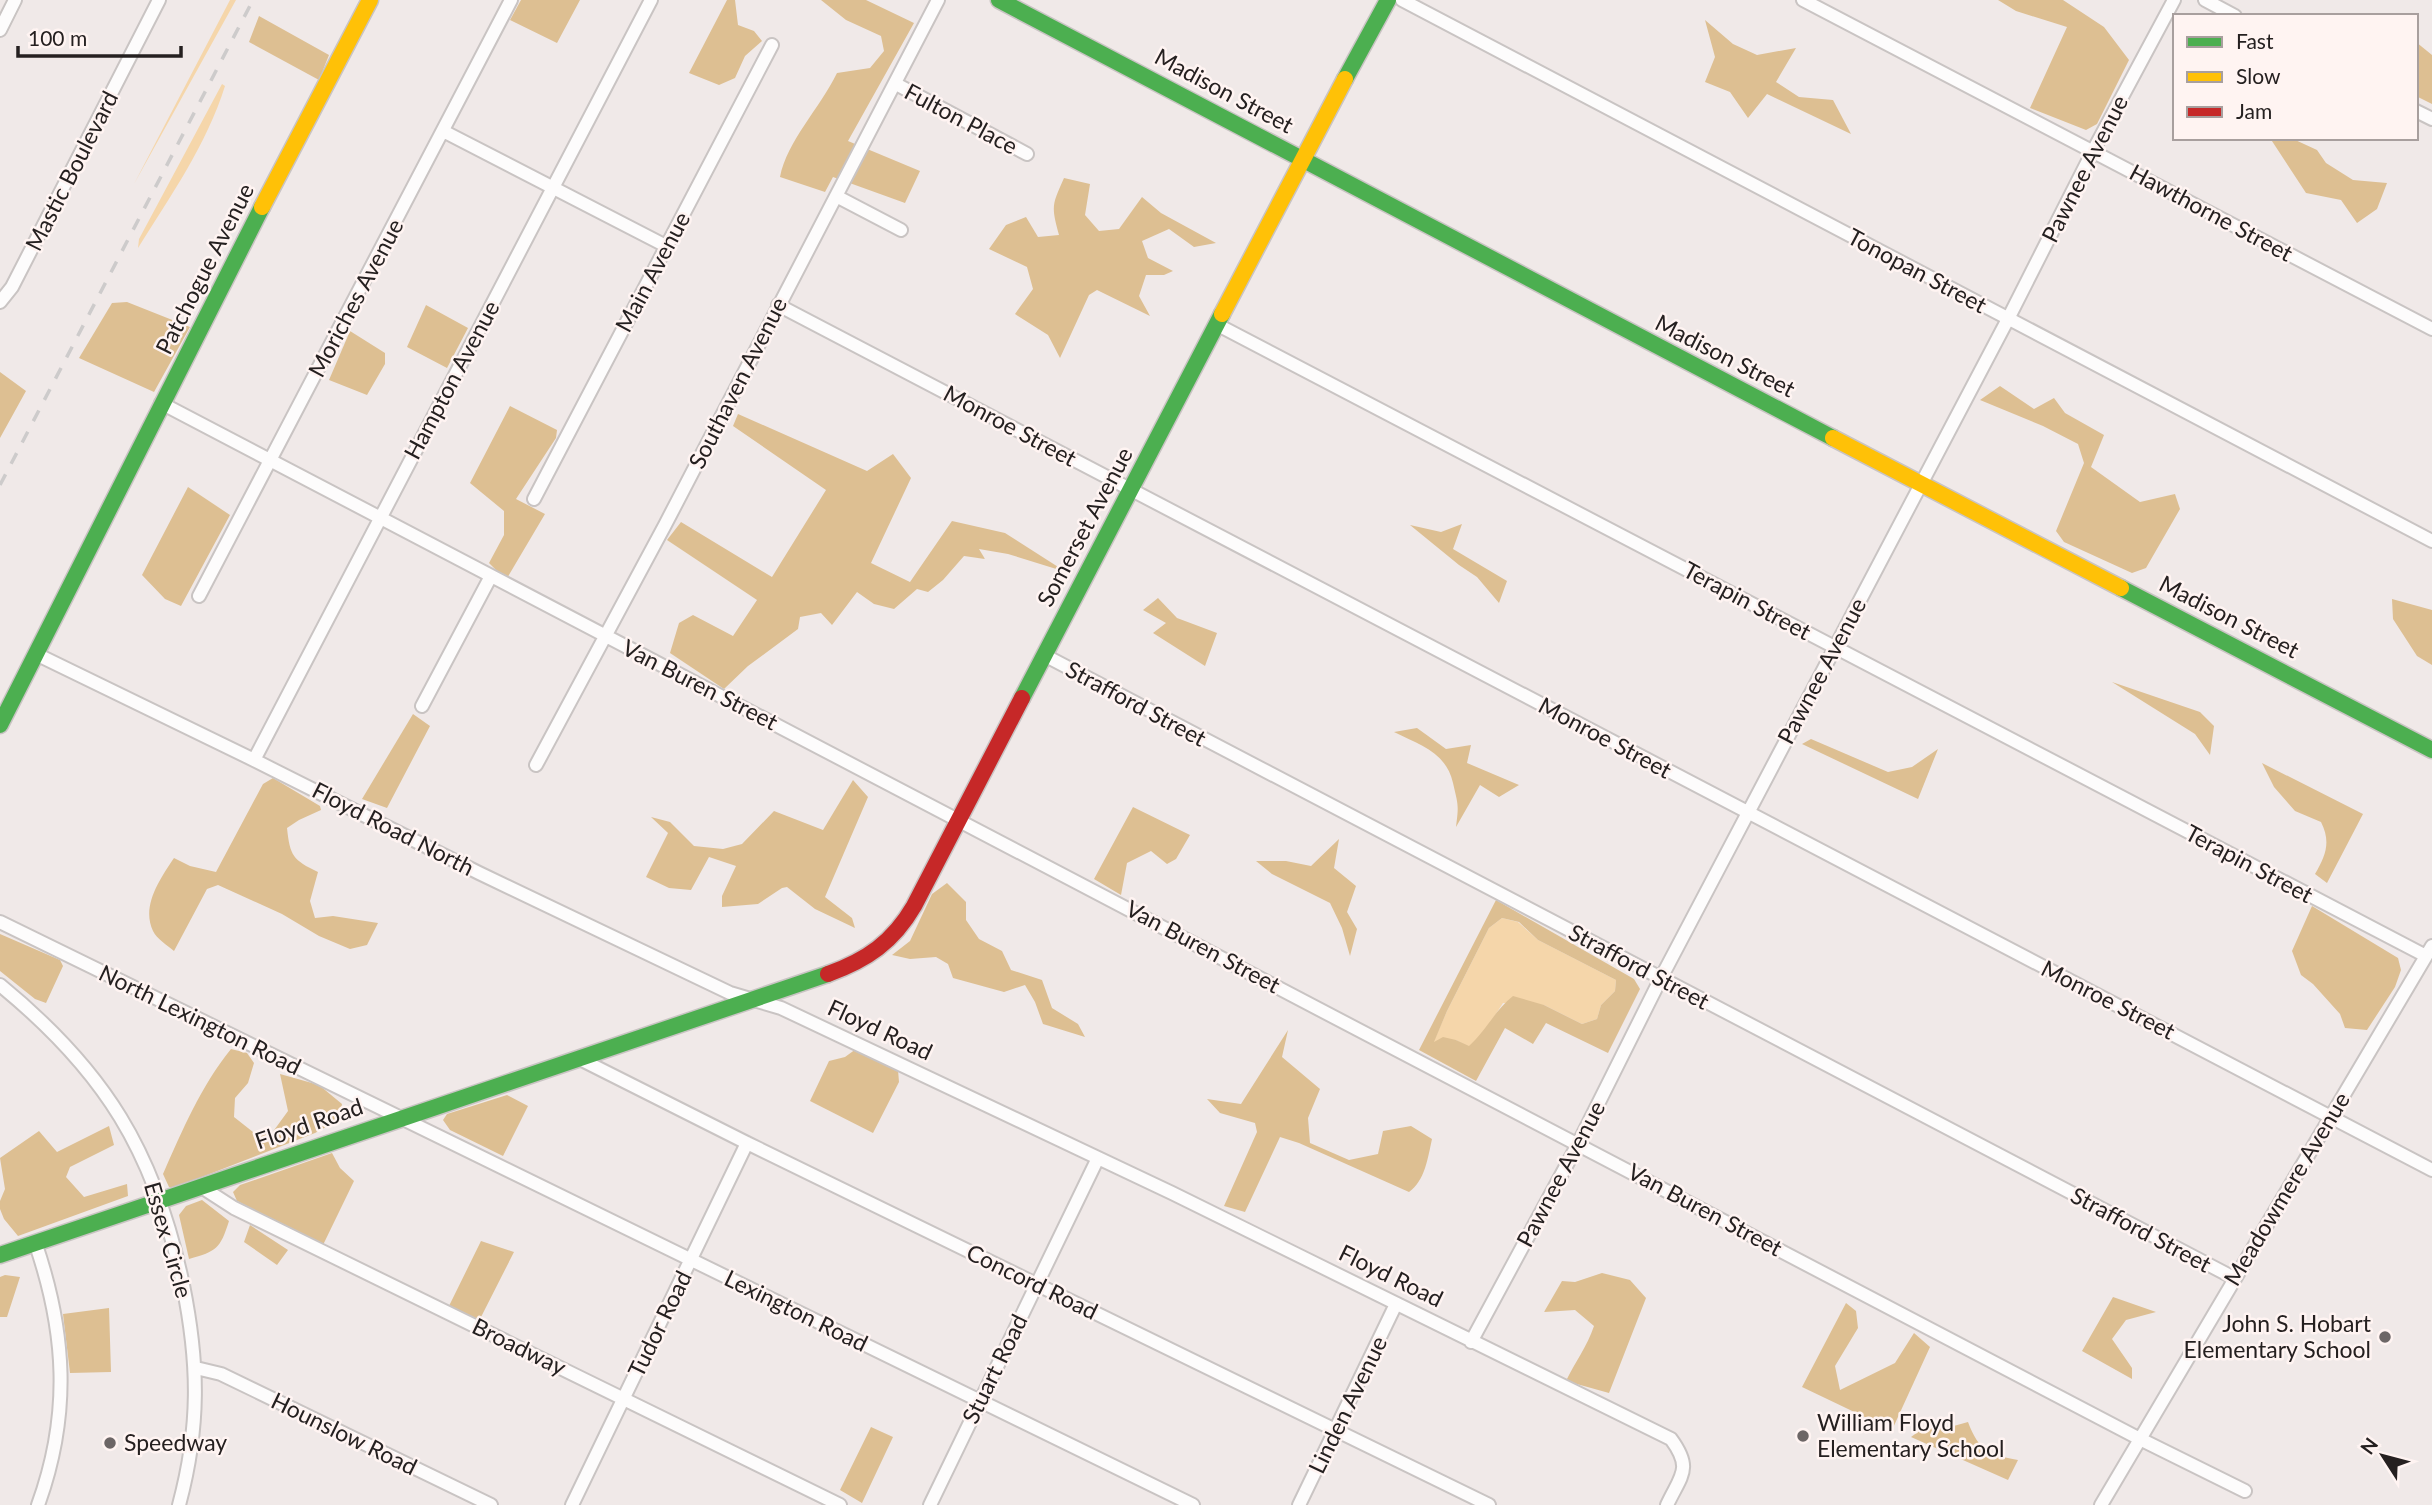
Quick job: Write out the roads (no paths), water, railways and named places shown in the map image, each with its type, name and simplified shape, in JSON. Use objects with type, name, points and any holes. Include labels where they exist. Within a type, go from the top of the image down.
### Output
[{"type":"street","points":[[0,30],[15,0]]},
{"type":"street","name":"Mastic Boulevard","points":[[0,302],[12,287],[159,0]]},
{"type":"street","name":"Patchogue Avenue","points":[[0,725],[161,403],[370,0]]},
{"type":"street","name":"Moriches Avenue","points":[[199,596],[512,0]]},
{"type":"street","name":"Hampton Avenue","points":[[254,760],[651,0]]},
{"type":"street","name":"Southaven Avenue","points":[[537,765],[938,0]]},
{"type":"street","name":"Madison Street","points":[[999,0],[2432,750]]},
{"type":"street","name":"Somerset Avenue","points":[[752,999],[856,963],[887,944],[904,924],[1388,0]]},
{"type":"street","name":"Tonopan Street","points":[[1402,0],[2432,541]]},
{"type":"street","name":"Hawthorne Street","points":[[1803,0],[2432,328]]},
{"type":"street","name":"Pawnee Avenue","points":[[1471,1342],[1578,1144],[1661,978],[2174,0]]},
{"type":"street","points":[[2205,0],[2231,14]]},
{"type":"street","name":"Main Avenue","points":[[534,499],[772,45]]},
{"type":"street","name":"Fulton Place","points":[[895,84],[1027,154]]},
{"type":"street","points":[[443,131],[666,246]]},
{"type":"street","points":[[836,196],[901,230]]},
{"type":"street","name":"Monroe Street","points":[[778,305],[2432,1170]]},
{"type":"street","name":"Terapin Street","points":[[1216,324],[1834,647],[2429,951]]},
{"type":"street","name":"Van Buren Street","points":[[161,403],[2245,1491]]},
{"type":"street","points":[[422,706],[491,576]]},
{"type":"street","name":"Floyd Road North","points":[[36,654],[492,879],[730,993],[752,999]]},
{"type":"street","name":"Strafford Street","points":[[1044,656],[2234,1278]]},
{"type":"street","name":"North Lexington Road","points":[[0,922],[400,1117]]},
{"type":"street","name":"Meadowmere Avenue","points":[[2101,1505],[2429,951]]},
{"type":"street","name":"Essex Circle","points":[[0,985],[47,1025],[96,1082],[135,1142],[161,1199],[189,1312],[195,1368],[196,1398],[192,1444],[179,1505]]},
{"type":"street","name":"Floyd Road","points":[[0,1255],[752,999],[780,1008],[1098,1158],[1671,1439],[1682,1453],[1685,1468],[1667,1505]]},
{"type":"street","name":"Concord Road","points":[[576,1057],[1489,1505]]},
{"type":"street","name":"Lexington Road","points":[[400,1117],[1193,1505]]},
{"type":"street","name":"Tudor Road","points":[[572,1505],[747,1143]]},
{"type":"street","name":"Stuart Road","points":[[930,1505],[1098,1158]]},
{"type":"street","name":"Broadway","points":[[200,1186],[234,1209],[840,1505]]},
{"type":"street","points":[[34,1242],[54,1310],[62,1367],[55,1446],[38,1505]]},
{"type":"street","name":"Linden Avenue","points":[[1299,1505],[1396,1304]]},
{"type":"street","name":"Hounslow Road","points":[[195,1368],[221,1374],[491,1505]]},
{"type":"railway","points":[[0,485],[253,0]]},
{"type":"place","name":"John S. Hobart Elementary School","points":[[2385,1337]]},
{"type":"place","name":"William Floyd Elementary School","points":[[1803,1436]]},
{"type":"place","name":"Speedway","points":[[110,1443]]}]
